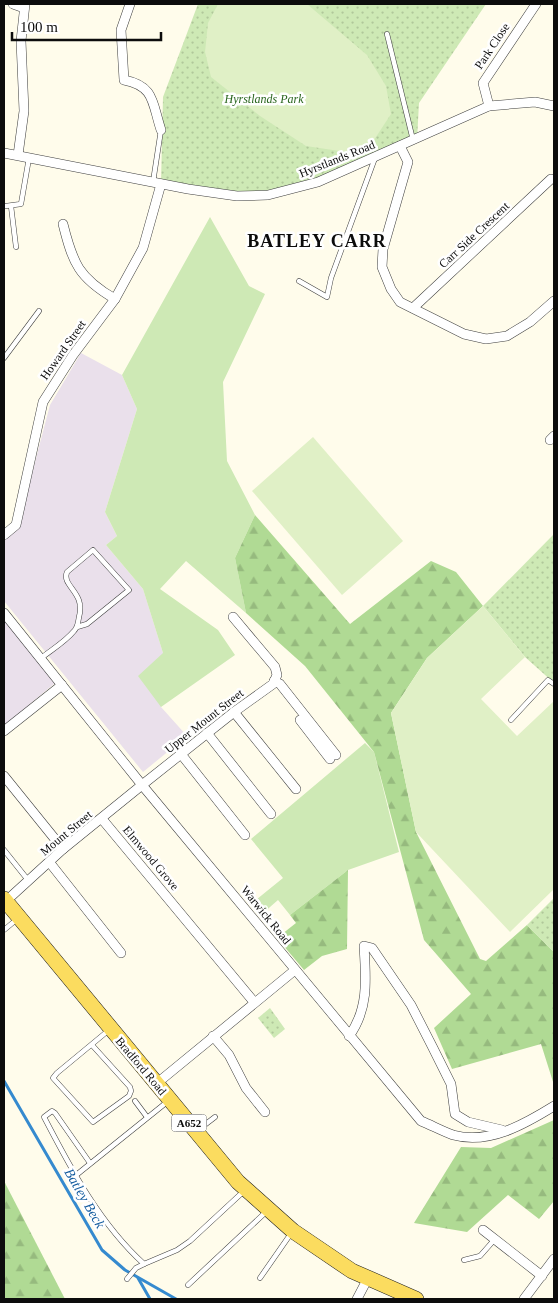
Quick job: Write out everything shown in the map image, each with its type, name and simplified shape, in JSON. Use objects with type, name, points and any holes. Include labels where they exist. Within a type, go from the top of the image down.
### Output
[{"type":"main road","name":"Bradford Road","points":[[5,900],[245,1190],[293,1231],[352,1270],[416,1299]]},
{"type":"street","points":[[13,4],[25,6],[20,40],[24,111],[18,155]]},
{"type":"street","points":[[130,4],[121,30],[124,80],[138,83],[148,89],[160,130]]},
{"type":"street","name":"Park Close","points":[[489,106],[483,83],[536,4]]},
{"type":"street","name":"Hyrstlands Road","points":[[4,152],[157,184],[237,196],[268,195],[318,182],[413,141],[449,122],[489,106],[534,102],[554,106]]},
{"type":"street","points":[[400,146],[408,162],[383,249],[382,267],[391,289],[400,302],[464,334],[486,339],[507,336],[530,322],[554,300]]},
{"type":"street","name":"Carr Side Crescent","points":[[413,308],[551,179]]},
{"type":"street","name":"Howard Street","points":[[4,535],[16,525],[43,402],[73,355],[115,299],[143,248],[157,184]]},
{"type":"street","points":[[64,224],[71,254],[84,276],[93,286],[115,299]]},
{"type":"street","name":"Warwick Road","points":[[4,613],[142,785],[421,1121],[454,1135],[482,1137],[524,1125],[554,1106]]},
{"type":"street","points":[[233,617],[274,667],[275,680],[280,684],[333,757]]},
{"type":"street","name":"Upper Mount Street","points":[[142,785],[275,680]]},
{"type":"street","points":[[4,730],[62,685]]},
{"type":"street","points":[[234,712],[296,789]]},
{"type":"street","points":[[207,733],[271,814]]},
{"type":"street","points":[[181,754],[245,835]]},
{"type":"street","points":[[4,776],[63,850]]},
{"type":"street","name":"Mount Street","points":[[5,900],[142,785]]},
{"type":"street","name":"Elmwood Grove","points":[[102,819],[254,1002]]},
{"type":"street","points":[[50,863],[121,953]]},
{"type":"street","points":[[349,1036],[359,1022],[366,983],[364,946],[372,948],[411,1005],[451,1084],[455,1114],[468,1122],[504,1131]]},
{"type":"street","points":[[156,1084],[295,970]]},
{"type":"street","points":[[213,1036],[229,1055],[246,1088],[265,1112]]},
{"type":"street","points":[[483,1230],[542,1276]]},
{"type":"street","points":[[524,1299],[554,1260]]},
{"type":"street","points":[[357,1299],[368,1278]]},
{"type":"lane","points":[[387,34],[413,141]]},
{"type":"lane","points":[[157,184],[160,130]]},
{"type":"lane","points":[[299,282],[327,297],[331,278],[376,157]]},
{"type":"lane","points":[[16,247],[9,206],[21,204],[29,158]]},
{"type":"lane","points":[[4,358],[39,311]]},
{"type":"lane","points":[[40,659],[77,627],[87,624],[129,590],[93,550],[78,561],[65,576],[66,582],[79,596],[81,608],[77,627]]},
{"type":"lane","points":[[79,619],[87,624]]},
{"type":"lane","points":[[511,720],[548,680],[554,684]]},
{"type":"lane","points":[[4,850],[29,881]]},
{"type":"lane","points":[[4,930],[19,918]]},
{"type":"lane","points":[[92,1044],[130,1087],[131,1091],[129,1096],[93,1122],[54,1078],[57,1073],[110,1028]]},
{"type":"lane","points":[[75,1176],[170,1100]]},
{"type":"lane","points":[[135,1101],[147,1117]]},
{"type":"lane","points":[[90,1163],[55,1113],[52,1111],[46,1114],[44,1117],[75,1176],[124,1246],[144,1264]]},
{"type":"lane","points":[[196,1132],[215,1117]]},
{"type":"lane","points":[[127,1279],[136,1268],[177,1250],[190,1241],[245,1190]]},
{"type":"lane","points":[[188,1286],[268,1210]]},
{"type":"lane","points":[[260,1278],[293,1231]]},
{"type":"lane","points":[[464,1260],[480,1256],[495,1239]]},
{"type":"shaded area","points":[[81,353],[122,375],[137,409],[105,512],[117,536],[106,545],[143,589],[163,653],[161,707],[187,736],[143,772],[4,601],[4,541],[17,530],[50,405]]},
{"type":"shaded area","points":[[4,618],[55,683],[4,726]]},
{"type":"green space","name":"Hyrstlands Park","points":[[198,4],[486,4],[419,103],[417,140],[318,182],[268,195],[161,184],[163,97]]},
{"type":"green space","points":[[218,4],[307,4],[367,55],[386,86],[391,114],[374,140],[346,152],[306,146],[260,116],[211,77],[205,52],[208,23]]},
{"type":"green space","points":[[210,217],[249,286],[265,294],[223,382],[227,461],[255,515],[235,558],[246,613],[186,561],[160,589],[218,630],[235,655],[161,707],[138,676],[163,653],[143,589],[106,545],[117,536],[105,512],[137,409],[122,375]]},
{"type":"green space","points":[[313,437],[403,541],[342,595],[252,491]]},
{"type":"green space","points":[[255,515],[350,624],[431,561],[456,572],[483,606],[427,658],[391,713],[416,832],[480,959],[486,961],[527,925],[554,952],[554,1085],[541,1044],[452,1069],[434,1028],[471,994],[424,940],[374,752],[305,666],[246,613],[235,558]]},
{"type":"green space","points":[[554,534],[554,683],[525,657],[483,606]]},
{"type":"green space","points":[[483,606],[525,657],[481,699],[517,736],[554,701],[554,889],[510,932],[416,832],[391,713],[427,658]]},
{"type":"green space","points":[[365,743],[374,752],[399,852],[348,870],[290,915],[278,900],[262,914],[252,903],[283,878],[251,839]]},
{"type":"green space","points":[[348,870],[347,949],[322,956],[304,970],[277,938],[296,923],[290,915]]},
{"type":"green space","points":[[554,898],[554,952],[527,925]]},
{"type":"green space","points":[[270,1008],[285,1029],[274,1038],[258,1018]]},
{"type":"green space","points":[[554,1120],[554,1201],[539,1219],[508,1195],[467,1232],[414,1223],[461,1147],[491,1148]]},
{"type":"green space","points":[[4,1181],[65,1299],[4,1299]]},
{"type":"waterway","name":"Batley Beck","points":[[4,1081],[102,1250],[125,1270],[176,1299]]},
{"type":"waterway","points":[[138,1278],[150,1299]]},
{"type":"district","name":"BATLEY CARR","points":[[317,241]]}]
